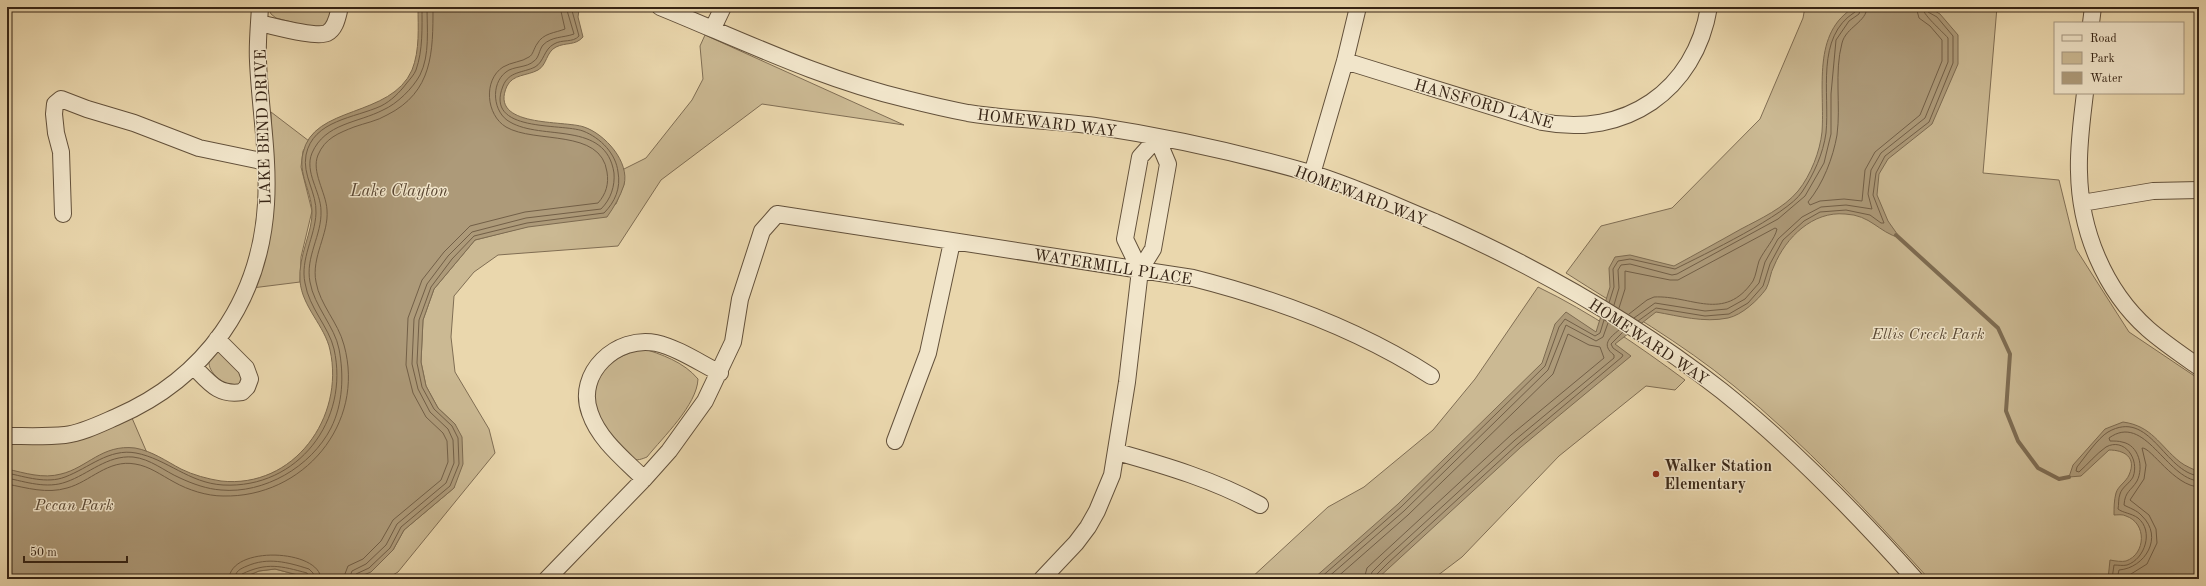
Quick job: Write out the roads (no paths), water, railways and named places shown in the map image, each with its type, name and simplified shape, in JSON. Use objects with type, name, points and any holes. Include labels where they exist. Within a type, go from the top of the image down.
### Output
[{"type":"street","name":"LAKE BEND DRIVE","points":[[7,436],[65,435],[102,423],[148,401],[177,383],[194,367],[217,339],[242,299],[255,266],[263,233],[266,162],[258,60],[259,15],[316,34],[327,33],[333,28],[337,21],[339,11],[337,7]]},
{"type":"street","name":"HOMEWARD WAY","points":[[660,7],[818,72],[902,98],[967,112],[1094,126],[1246,156],[1312,174],[1390,203],[1455,231],[1540,272],[1582,296],[1651,340],[1725,394],[1789,449],[1847,506],[1915,579]]},
{"type":"street","points":[[713,28],[723,7]]},
{"type":"street","points":[[1312,174],[1345,61],[1358,7]]},
{"type":"street","name":"HANSFORD LANE","points":[[1345,61],[1542,122],[1569,126],[1597,124],[1636,111],[1668,88],[1691,60],[1700,40],[1708,7]]},
{"type":"street","points":[[2092,22],[2093,7]]},
{"type":"street","points":[[2085,94],[2079,155],[2082,203],[2093,248],[2105,273],[2120,298],[2147,328],[2199,367]]},
{"type":"street","points":[[63,214],[61,152],[54,114],[55,104],[61,99],[87,109],[134,122],[199,148],[266,162]]},
{"type":"street","points":[[1042,579],[1076,543],[1088,527],[1097,511],[1110,481],[1117,452],[1127,382],[1140,270],[1153,249],[1168,164],[1157,138],[1140,157],[1125,239],[1140,270]]},
{"type":"street","points":[[2082,203],[2153,191],[2199,190]]},
{"type":"street","name":"WATERMILL PLACE","points":[[720,373],[733,342],[740,299],[762,231],[777,214],[1193,278],[1245,291],[1277,302],[1366,339],[1431,376]]},
{"type":"street","points":[[895,441],[928,353],[952,242]]},
{"type":"street","points":[[194,367],[213,386],[226,393],[242,392],[247,387],[250,379],[246,368],[217,339]]},
{"type":"street","points":[[547,579],[644,479],[693,420],[720,373],[672,349],[656,343],[638,342],[621,346],[606,355],[596,368],[590,381],[588,396],[589,412],[597,429],[644,479]]},
{"type":"street","points":[[1117,452],[1187,472],[1219,484],[1260,505]]},
{"type":"water","name":"Lake Clayton","points":[[418,7],[571,7],[579,10],[578,17],[583,37],[577,42],[556,47],[550,52],[541,68],[513,79],[507,86],[504,100],[508,109],[518,116],[531,120],[584,127],[600,136],[620,158],[625,176],[621,194],[607,217],[528,227],[475,240],[434,289],[423,320],[421,362],[426,386],[438,408],[455,424],[462,437],[463,464],[454,488],[404,530],[393,550],[371,572],[354,579],[313,579],[275,569],[259,571],[240,579],[7,579],[7,469],[34,475],[48,476],[61,474],[79,467],[104,453],[123,448],[135,448],[153,454],[190,473],[211,479],[221,481],[247,480],[271,473],[292,461],[308,444],[321,423],[330,400],[333,375],[330,350],[327,341],[309,308],[300,281],[301,262],[312,219],[311,203],[302,168],[303,153],[310,138],[321,127],[336,118],[371,105],[388,96],[402,85],[412,70],[415,62],[418,38]]},
{"type":"water","points":[[1855,7],[1928,7],[1940,14],[1958,35],[1958,64],[1932,124],[1888,159],[1879,174],[1877,195],[1888,221],[1900,238],[1886,232],[1868,220],[1854,215],[1833,214],[1812,221],[1793,236],[1779,255],[1766,289],[1763,293],[1739,314],[1728,318],[1710,320],[1656,312],[1615,344],[1631,356],[1521,447],[1377,579],[1313,579],[1398,504],[1542,363],[1555,324],[1566,312],[1596,332],[1610,287],[1609,268],[1615,257],[1630,255],[1674,266],[1771,213],[1786,203],[1798,191],[1807,178],[1814,163],[1822,132],[1822,81],[1826,46],[1832,31],[1841,18]]},
{"type":"water","points":[[2123,422],[2133,424],[2148,432],[2180,462],[2199,472],[2199,579],[2108,579],[2110,560],[2126,561],[2133,557],[2140,546],[2141,531],[2138,525],[2125,515],[2114,515],[2114,501],[2116,493],[2118,488],[2129,475],[2131,469],[2130,459],[2120,451],[2109,450],[2081,476],[2069,477],[2073,465],[2105,429]]},
{"type":"waterway","points":[[1896,235],[1998,328],[2010,354],[2006,411],[2018,441],[2038,468],[2059,479],[2069,477]]},
{"type":"place","name":"Walker Station Elementary","points":[[1656,474]]},
{"type":"park label","name":"Ellis Creek Park","points":[[1928,333]]},
{"type":"park label","name":"Pecan Park","points":[[74,504]]}]
